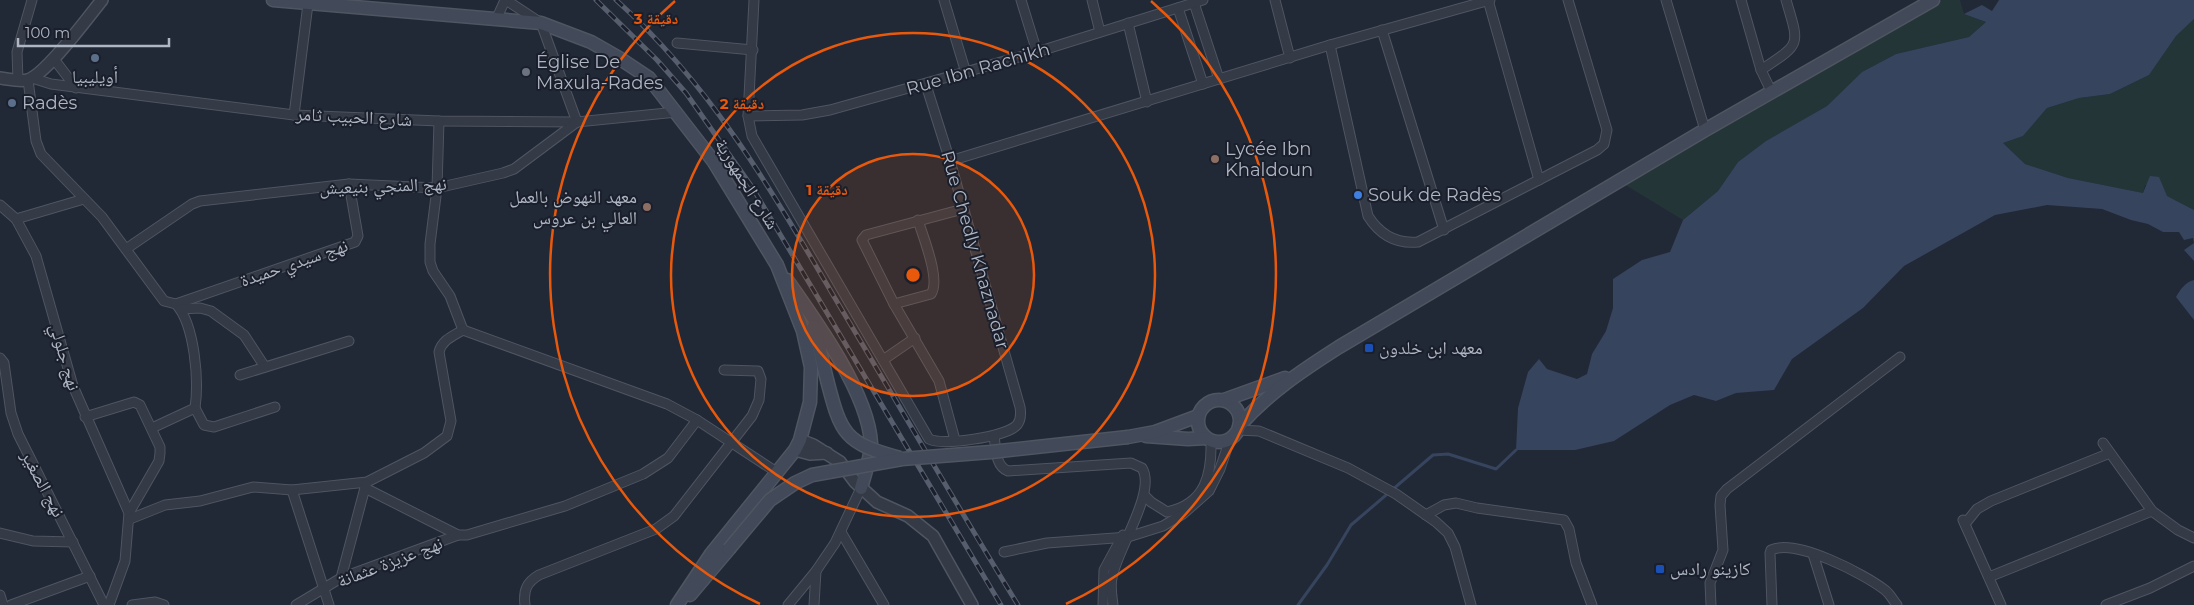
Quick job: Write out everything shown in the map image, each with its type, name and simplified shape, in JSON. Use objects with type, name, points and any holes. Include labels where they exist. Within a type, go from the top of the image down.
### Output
[{"type":"main road","name":"شارع الجمهورية","points":[[273,0],[541,23],[591,42],[649,78],[714,162],[777,265],[804,332],[811,367],[810,402],[797,445],[778,473],[711,554],[677,605]]},
{"type":"main road","points":[[682,605],[770,500],[795,483],[812,475],[902,459],[991,452],[1128,437],[1209,439],[1222,442],[1236,432],[1272,394],[1299,372],[1338,347],[1705,130],[1933,0]]},
{"type":"main road","points":[[777,265],[812,315],[853,385],[867,418],[871,444],[861,488]]},
{"type":"main road","points":[[812,315],[837,417],[849,437],[868,449],[902,459]]},
{"type":"main road","points":[[1209,439],[1200,432],[1198,416],[1201,408],[1215,400],[1224,400],[1299,372]]},
{"type":"main road","points":[[1224,400],[1237,410],[1240,418],[1236,432]]},
{"type":"main road","points":[[1142,436],[1198,416]]},
{"type":"street","points":[[32,0],[18,52],[26,79],[36,141],[41,154],[102,217],[164,301],[178,306],[212,311],[244,335],[265,367]]},
{"type":"street","points":[[0,78],[26,79],[54,59],[102,0]]},
{"type":"street","points":[[496,20],[506,0],[541,23],[577,122]]},
{"type":"street","points":[[754,0],[753,50],[748,116],[754,138],[929,439],[938,442],[994,436],[998,462],[1004,470],[1014,471],[1131,463],[1138,465],[1144,473],[1146,484],[1144,495],[1125,537],[1104,570],[1103,605]]},
{"type":"street","points":[[944,0],[966,73]]},
{"type":"street","points":[[1022,0],[1037,52]]},
{"type":"street","points":[[1092,0],[1100,32]]},
{"type":"street","name":"Rue Ibn Rachikh","points":[[748,116],[811,114],[926,85],[1203,0]]},
{"type":"street","points":[[1275,0],[1290,58]]},
{"type":"street","points":[[950,161],[1382,30],[1489,0],[1540,180]]},
{"type":"street","points":[[1330,46],[1368,216],[1381,231],[1392,238],[1404,242],[1425,240],[1597,150],[1604,144],[1607,135],[1568,0]]},
{"type":"street","points":[[1666,0],[1705,130]]},
{"type":"street","points":[[1740,0],[1761,70],[1772,92]]},
{"type":"street","points":[[1761,70],[1790,50],[1795,40],[1796,30],[1786,0]]},
{"type":"street","points":[[294,115],[308,4]]},
{"type":"street","points":[[1186,4],[1219,79]]},
{"type":"street","points":[[1186,4],[1203,84]]},
{"type":"street","points":[[1128,23],[1147,102]]},
{"type":"street","points":[[1382,30],[1444,230]]},
{"type":"street","points":[[677,43],[753,50]]},
{"type":"street","points":[[54,59],[76,88]]},
{"type":"street","name":"شارع الحبيب ثامر","points":[[26,79],[76,88],[294,115],[439,121],[577,122],[677,112]]},
{"type":"street","name":"Rue Chedly Khaznadar","points":[[926,85],[950,161],[1020,406],[1021,416],[1018,425],[1008,432],[994,436]]},
{"type":"street","points":[[439,121],[438,188],[430,244],[430,262],[433,271],[450,296],[463,330]]},
{"type":"street","name":"نهج المنجي بنيعيش","points":[[126,249],[192,204],[200,201],[349,184],[438,188],[503,173],[514,169],[577,122]]},
{"type":"street","name":"نهج سيدي حميدة","points":[[178,306],[355,242],[358,236],[349,184]]},
{"type":"street","points":[[16,220],[84,199]]},
{"type":"street","name":"نهج جلولي","points":[[0,205],[16,220],[28,239],[39,264],[73,386],[129,516]]},
{"type":"street","points":[[956,440],[939,381],[894,304],[862,240],[866,235],[963,209]]},
{"type":"street","points":[[894,304],[931,294],[934,290],[935,280],[918,220]]},
{"type":"street","points":[[178,306],[191,342],[197,395],[195,408],[204,425],[214,427],[275,407]]},
{"type":"street","points":[[129,516],[165,505],[200,502],[253,487],[292,490],[366,485],[410,461],[446,436],[451,420],[439,352],[440,346],[448,338],[463,330],[643,394],[697,420],[778,473]]},
{"type":"street","points":[[883,360],[915,338]]},
{"type":"street","points":[[240,375],[349,341]]},
{"type":"street","name":"نهج الصغير","points":[[0,358],[4,363],[11,413],[18,434],[104,605]]},
{"type":"street","points":[[1711,605],[1710,583],[1723,550],[1721,496],[1727,489],[1900,358]]},
{"type":"street","points":[[525,605],[525,589],[530,580],[666,524],[674,516],[732,444],[757,407],[761,379],[758,371],[724,370]]},
{"type":"street","points":[[85,417],[134,402],[140,405],[160,447],[159,461],[129,516],[125,561],[108,605]]},
{"type":"street","points":[[152,428],[195,408]]},
{"type":"street","name":"نهج عزيزة عثمانة","points":[[296,605],[341,578],[458,535],[482,531],[565,506],[643,474],[668,458],[697,420]]},
{"type":"street","points":[[1004,552],[1047,543],[1125,537],[1164,526],[1198,501],[1208,491],[1215,480],[1236,432],[1259,431],[1299,446],[1381,485],[1426,515],[1448,533],[1456,546],[1470,605]]},
{"type":"street","points":[[1144,495],[1167,512],[1177,510],[1192,501],[1203,488],[1209,475],[1212,461],[1209,439]]},
{"type":"street","points":[[2103,443],[2152,511],[2178,530],[2194,538]]},
{"type":"street","points":[[797,445],[827,453],[840,462],[861,488],[878,502],[908,516],[933,536],[972,605]]},
{"type":"street","points":[[2001,605],[1963,521],[1976,509],[1991,501],[2110,453]]},
{"type":"street","points":[[366,485],[458,535]]},
{"type":"street","points":[[341,578],[366,485]]},
{"type":"street","points":[[788,605],[816,571],[841,532],[861,488]]},
{"type":"street","points":[[292,490],[330,605]]},
{"type":"street","points":[[1426,515],[1444,505],[1456,503],[1476,508],[1564,520],[1569,530],[1576,563],[1592,605]]},
{"type":"street","points":[[1988,577],[2152,511]]},
{"type":"street","points":[[841,532],[884,605]]},
{"type":"street","points":[[0,534],[33,541],[73,542]]},
{"type":"street","points":[[1113,605],[1112,577],[1125,537]]},
{"type":"street","points":[[1772,605],[1771,550],[1775,548],[1813,554],[1837,562],[1886,591],[1897,605]]},
{"type":"street","points":[[1813,554],[1829,605]]},
{"type":"street","points":[[2106,605],[2150,588],[2194,566]]},
{"type":"street","points":[[814,605],[816,571]]},
{"type":"street","points":[[11,605],[90,576]]},
{"type":"street","points":[[0,596],[3,605]]},
{"type":"street","points":[[132,605],[155,602],[164,605]]},
{"type":"shaded area","points":[[1942,0],[1960,0],[1964,14],[1986,22],[1969,37],[1896,54],[1862,72],[1827,106],[1766,141],[1738,162],[1718,191],[1683,220],[1617,180]]},
{"type":"shaded area","points":[[2194,19],[2194,210],[2145,185],[2143,193],[2068,178],[2025,164],[2003,143],[2023,136],[2047,108],[2079,98],[2110,94],[2149,75],[2176,36]]},
{"type":"water","points":[[1999,0],[2194,0],[2194,19],[2176,36],[2149,75],[2110,94],[2079,98],[2047,108],[2023,136],[2003,143],[2025,164],[2068,178],[2143,193],[2150,176],[2159,177],[2167,196],[2194,210],[2194,243],[2193,238],[2184,240],[2179,232],[2163,232],[2148,224],[2102,209],[2047,205],[1995,215],[1904,266],[1863,308],[1792,359],[1774,390],[1736,393],[1716,401],[1694,395],[1670,405],[1614,441],[1575,450],[1516,450],[1518,408],[1528,372],[1539,359],[1547,369],[1577,379],[1587,374],[1592,354],[1606,331],[1613,308],[1613,279],[1642,260],[1670,252],[1683,220],[1718,191],[1738,162],[1766,141],[1827,106],[1862,72],[1896,54],[1969,37],[1986,22],[1964,14],[1982,5],[1992,11]]},
{"type":"water","points":[[2194,243],[2194,261],[2184,250]]},
{"type":"water","points":[[2194,280],[2194,320],[2176,297],[2185,284]]},
{"type":"waterway","points":[[1298,605],[1327,565],[1351,525],[1433,455],[1448,454],[1496,469],[1516,450]]},
{"type":"railway","points":[[596,0],[657,60],[686,93],[752,187],[1001,605]]},
{"type":"railway","points":[[616,0],[681,67],[738,141],[788,219],[1018,605]]},
{"type":"place","name":"أويليبيا","points":[[95,58]]},
{"type":"place","name":"Église De Maxula-Rades","points":[[526,72]]},
{"type":"place","name":"Radès","points":[[12,103]]},
{"type":"place","name":"Lycée Ibn Khaldoun","points":[[1215,159]]},
{"type":"place","name":"Souk de Radès","points":[[1358,195]]},
{"type":"place","name":"معهد النهوض بالعمل العالي بن عروس","points":[[647,207]]},
{"type":"place","name":"معهد ابن خلدون","points":[[1369,348]]},
{"type":"place","name":"كازينو رادس","points":[[1660,569]]}]
